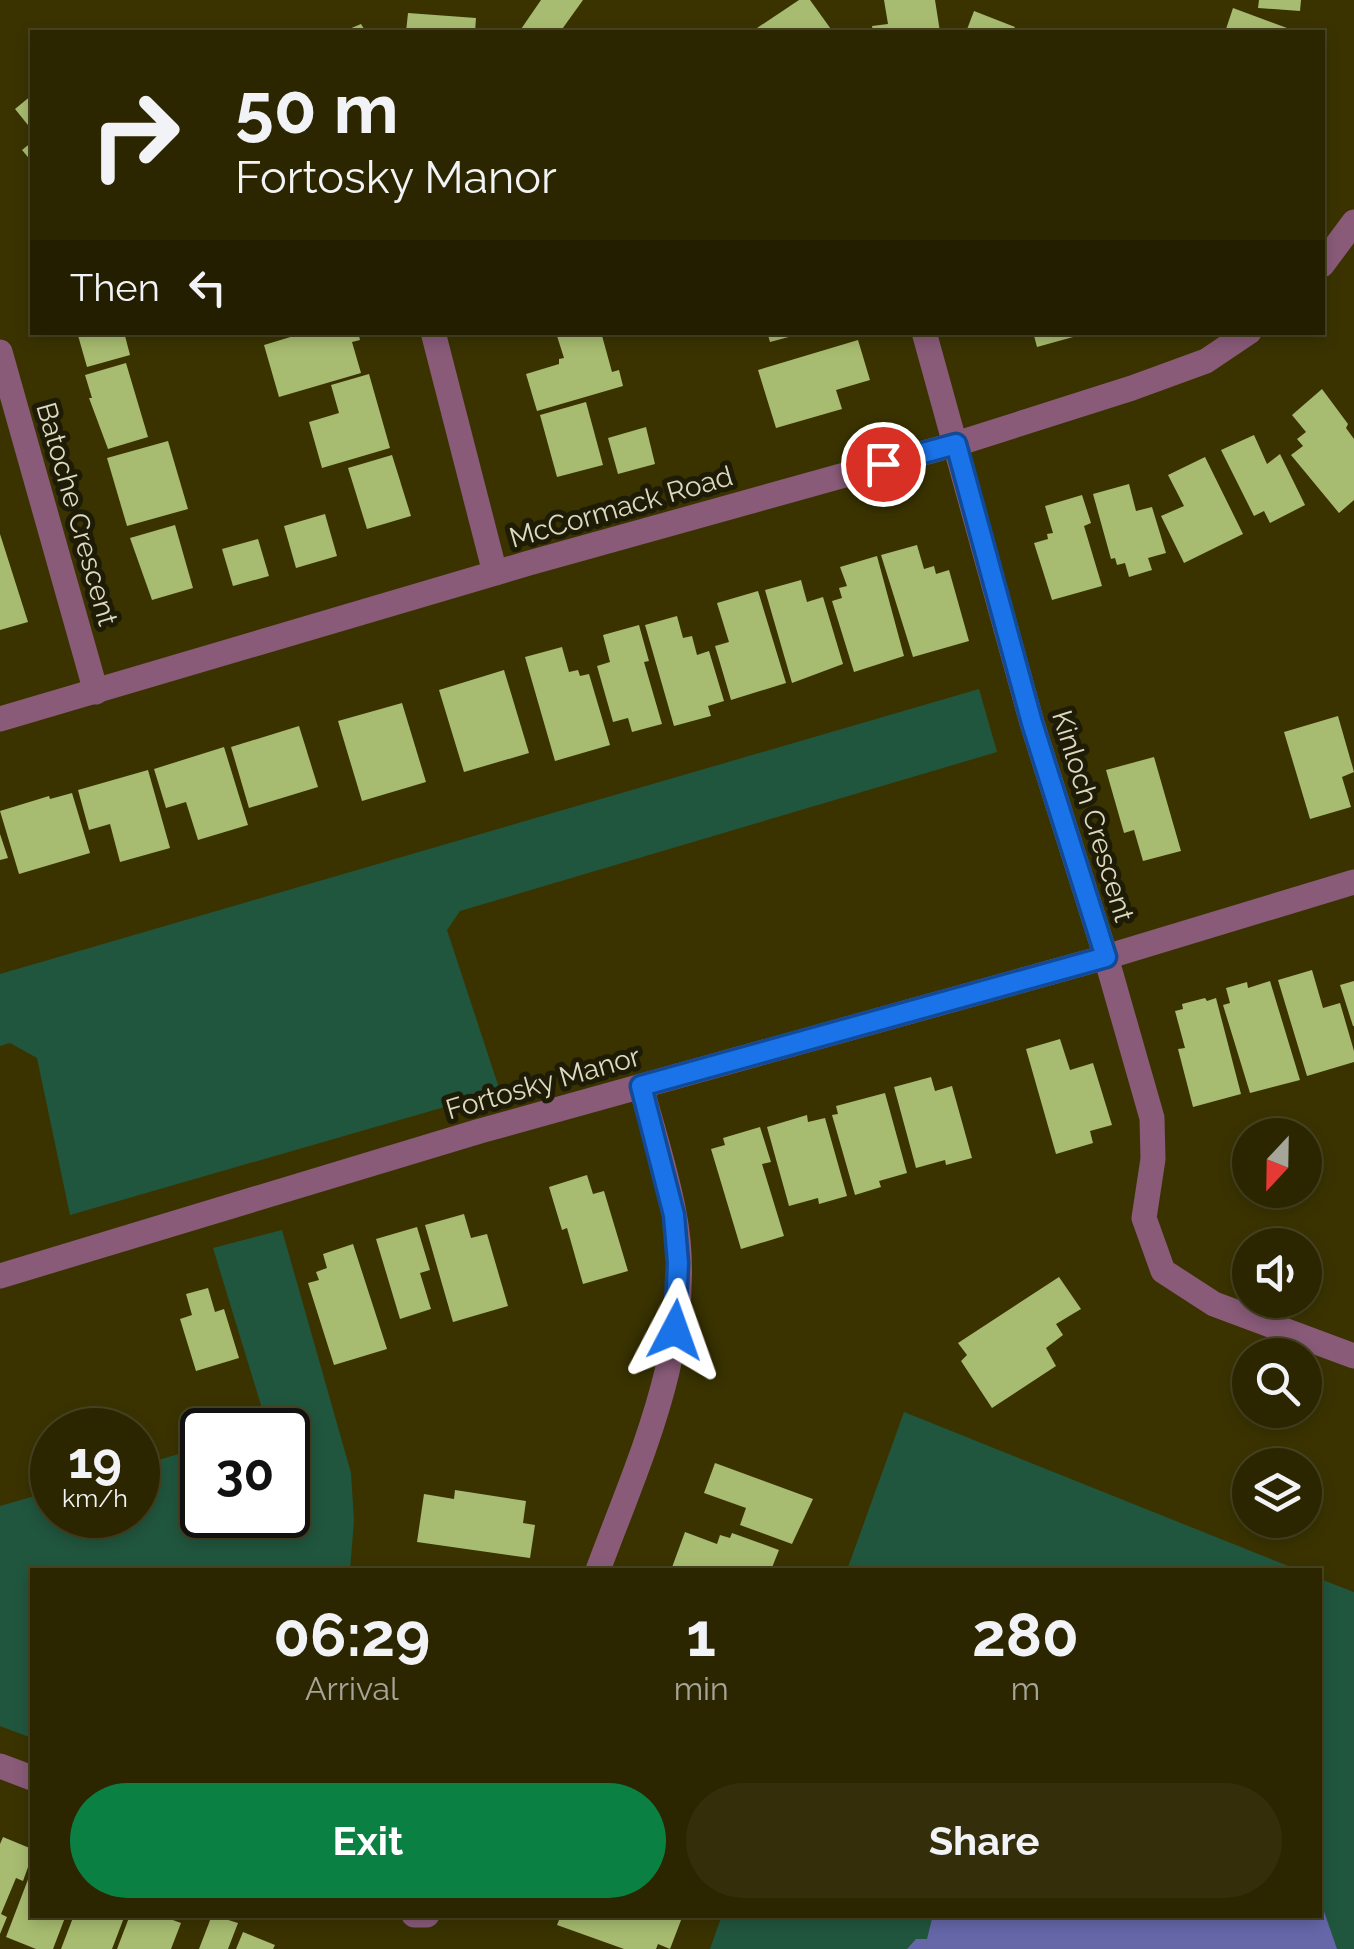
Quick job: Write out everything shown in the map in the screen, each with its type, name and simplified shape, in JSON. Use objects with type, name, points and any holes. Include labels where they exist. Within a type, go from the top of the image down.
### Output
[{"type":"street","points":[[1325,261],[1354,222]]},
{"type":"street","points":[[434,335],[494,574]]},
{"type":"street","name":"Kinloch Crescent","points":[[925,335],[1032,723],[1106,957],[1354,882]]},
{"type":"street","name":"McCormack Road","points":[[0,720],[494,574],[956,444],[1188,368],[1245,335]]},
{"type":"street","name":"Batoche Crescent","points":[[0,352],[96,692]]},
{"type":"street","points":[[1106,957],[1152,1118],[1153,1159],[1144,1218],[1163,1270],[1214,1304],[1354,1356]]},
{"type":"street","name":"Fortosky Manor","points":[[0,1276],[641,1086],[1106,957]]},
{"type":"street","points":[[599,1568],[664,1387],[677,1310],[674,1215],[641,1086]]},
{"type":"street","points":[[0,1766],[30,1777]]},
{"type":"green space","points":[[979,689],[997,752],[460,911],[447,930],[500,1091],[70,1215],[37,1058],[10,1043],[0,1046],[0,974]]},
{"type":"green space","points":[[282,1230],[351,1473],[354,1521],[350,1568],[30,1568],[30,1734],[29,1737],[0,1726],[0,1506],[30,1497],[30,1538],[160,1538],[160,1459],[180,1454],[180,1538],[310,1538],[310,1408],[259,1408],[213,1248]]},
{"type":"green space","points":[[904,1412],[1293,1568],[848,1568]]},
{"type":"green space","points":[[1322,1580],[1354,1592],[1354,1949],[710,1949],[721,1918],[1322,1918]]},
{"type":"water","points":[[1322,1906],[1337,1949],[907,1949],[916,1939],[927,1939],[932,1918],[1322,1918]]},
{"type":"building","points":[[541,0],[583,0],[561,30],[520,30]]},
{"type":"building","points":[[799,0],[810,0],[832,30],[754,30]]},
{"type":"building","points":[[884,0],[935,0],[940,30],[873,30],[872,26],[888,24]]},
{"type":"building","points":[[1259,0],[1301,0],[1300,11],[1258,8]]},
{"type":"building","points":[[1233,8],[1293,30],[1226,30]]},
{"type":"building","points":[[974,11],[1015,27],[1013,30],[967,30]]},
{"type":"building","points":[[408,13],[476,18],[475,30],[406,30]]},
{"type":"building","points":[[30,97],[30,128],[15,109]]},
{"type":"building","points":[[30,144],[30,160],[22,150]]},
{"type":"building","points":[[78,335],[125,335],[130,355],[87,367]]},
{"type":"building","points":[[297,335],[359,335],[360,340],[352,342],[361,373],[279,397],[264,345]]},
{"type":"building","points":[[602,335],[612,372],[619,370],[623,386],[537,411],[526,374],[559,364],[559,359],[564,358],[557,336]]},
{"type":"building","points":[[768,335],[796,335],[770,342]]},
{"type":"building","points":[[1034,335],[1080,335],[1037,347]]},
{"type":"building","points":[[858,340],[870,380],[836,390],[842,409],[776,428],[758,370]]},
{"type":"building","points":[[126,363],[148,437],[108,449],[89,398],[85,375]]},
{"type":"building","points":[[369,374],[390,448],[322,468],[309,422],[339,413],[331,385]]},
{"type":"building","points":[[1322,389],[1348,424],[1346,428],[1354,439],[1354,500],[1339,513],[1291,455],[1303,446],[1297,439],[1306,432],[1292,415]]},
{"type":"building","points":[[586,402],[603,465],[557,477],[540,415]]},
{"type":"building","points":[[646,427],[655,464],[618,474],[608,438]]},
{"type":"building","points":[[1254,435],[1267,464],[1280,454],[1305,505],[1270,523],[1264,511],[1254,516],[1221,450]]},
{"type":"building","points":[[168,441],[188,509],[127,526],[107,458]]},
{"type":"building","points":[[392,455],[411,516],[367,529],[348,468]]},
{"type":"building","points":[[1205,457],[1243,534],[1184,563],[1161,516],[1184,506],[1168,475]]},
{"type":"building","points":[[1129,484],[1136,511],[1152,507],[1166,553],[1148,558],[1152,570],[1129,577],[1125,563],[1117,565],[1115,558],[1111,559],[1093,494]]},
{"type":"building","points":[[1082,495],[1091,523],[1084,526],[1102,586],[1052,600],[1034,543],[1053,533],[1045,506]]},
{"type":"building","points":[[325,514],[337,556],[296,568],[284,526]]},
{"type":"building","points":[[175,525],[193,588],[152,600],[130,538]]},
{"type":"building","points":[[0,534],[28,622],[0,630]]},
{"type":"building","points":[[258,539],[269,576],[233,586],[222,549]]},
{"type":"building","points":[[917,545],[924,569],[934,566],[936,574],[949,570],[969,641],[913,657],[881,555]]},
{"type":"building","points":[[877,556],[904,656],[854,672],[832,601],[842,598],[839,588],[847,586],[840,567]]},
{"type":"building","points":[[801,580],[807,602],[823,597],[843,664],[792,683],[765,590]]},
{"type":"building","points":[[758,591],[786,683],[731,700],[715,646],[729,642],[717,603]]},
{"type":"building","points":[[677,616],[683,638],[692,636],[697,655],[709,651],[724,701],[708,706],[711,716],[674,726],[645,625]]},
{"type":"building","points":[[639,625],[649,661],[644,662],[662,724],[632,732],[628,718],[613,722],[597,666],[610,662],[603,635]]},
{"type":"building","points":[[562,647],[569,672],[589,674],[610,745],[555,761],[525,657]]},
{"type":"building","points":[[504,670],[529,753],[464,772],[439,690]]},
{"type":"building","points":[[402,703],[426,782],[362,801],[338,721]]},
{"type":"building","points":[[1338,716],[1354,772],[1342,777],[1351,807],[1310,819],[1284,732]]},
{"type":"building","points":[[299,726],[318,787],[249,808],[231,747]]},
{"type":"building","points":[[224,747],[248,825],[198,840],[186,802],[166,808],[154,769]]},
{"type":"building","points":[[1154,757],[1181,851],[1143,861],[1134,830],[1124,833],[1106,770]]},
{"type":"building","points":[[148,770],[170,848],[120,862],[110,824],[89,830],[78,790]]},
{"type":"building","points":[[72,793],[90,853],[19,874],[0,811]]},
{"type":"building","points":[[0,834],[8,858],[0,860]]},
{"type":"building","points":[[1312,970],[1323,1008],[1340,1003],[1354,1062],[1307,1076],[1278,980]]},
{"type":"building","points":[[1270,981],[1300,1080],[1250,1093],[1223,1005],[1230,1003],[1226,988],[1247,982],[1248,988]]},
{"type":"building","points":[[1354,981],[1354,1026],[1353,1026],[1340,985]]},
{"type":"building","points":[[1216,998],[1241,1094],[1193,1107],[1178,1049],[1185,1048],[1175,1011],[1183,1009],[1182,1004]]},
{"type":"building","points":[[1060,1039],[1070,1070],[1093,1063],[1112,1125],[1090,1131],[1093,1143],[1056,1154],[1026,1049]]},
{"type":"building","points":[[931,1077],[935,1091],[952,1086],[972,1158],[916,1168],[894,1087]]},
{"type":"building","points":[[885,1093],[907,1173],[879,1181],[881,1187],[855,1195],[832,1115],[838,1114],[836,1106]]},
{"type":"building","points":[[807,1115],[808,1122],[825,1118],[847,1196],[819,1204],[818,1198],[789,1206],[767,1127]]},
{"type":"building","points":[[760,1127],[771,1162],[762,1164],[784,1236],[741,1249],[711,1149],[725,1145],[723,1138]]},
{"type":"building","points":[[587,1175],[593,1194],[604,1191],[628,1271],[583,1284],[567,1228],[562,1230],[549,1187]]},
{"type":"building","points":[[464,1214],[471,1238],[487,1234],[508,1306],[453,1322],[425,1225]]},
{"type":"building","points":[[417,1227],[430,1270],[420,1273],[431,1309],[400,1319],[376,1239]]},
{"type":"building","points":[[353,1244],[387,1349],[334,1365],[308,1283],[319,1280],[316,1272],[327,1268],[323,1254]]},
{"type":"building","points":[[1059,1277],[1081,1309],[1056,1324],[1063,1335],[1046,1348],[1056,1366],[992,1408],[961,1361],[967,1355],[958,1343]]},
{"type":"building","points":[[208,1288],[215,1312],[224,1309],[239,1358],[196,1371],[180,1319],[192,1315],[186,1294]]},
{"type":"building","points":[[715,1463],[813,1499],[792,1544],[740,1525],[746,1508],[704,1493]]},
{"type":"building","points":[[455,1490],[526,1501],[523,1523],[535,1525],[530,1558],[417,1542],[424,1494],[454,1499]]},
{"type":"building","points":[[685,1532],[717,1544],[720,1535],[730,1538],[732,1533],[779,1550],[772,1568],[672,1568]]},
{"type":"building","points":[[3,1837],[30,1848],[30,1862],[23,1881],[16,1878],[1,1914],[7,1917],[0,1934]]},
{"type":"building","points":[[30,1874],[30,1918],[65,1918],[53,1949],[36,1949],[6,1937]]},
{"type":"building","points":[[73,1918],[124,1918],[112,1949],[61,1949]]},
{"type":"building","points":[[129,1918],[170,1918],[181,1923],[171,1949],[117,1949]]},
{"type":"building","points":[[211,1918],[238,1923],[228,1949],[199,1949]]},
{"type":"building","points":[[560,1918],[682,1918],[670,1949],[658,1944],[656,1949],[624,1949],[557,1925]]},
{"type":"building","points":[[243,1932],[275,1945],[273,1949],[236,1949]]},
{"type":"route","points":[[675,1330],[678,1263],[674,1215],[641,1086],[1106,957],[1032,723],[956,444],[883,464]]}]
